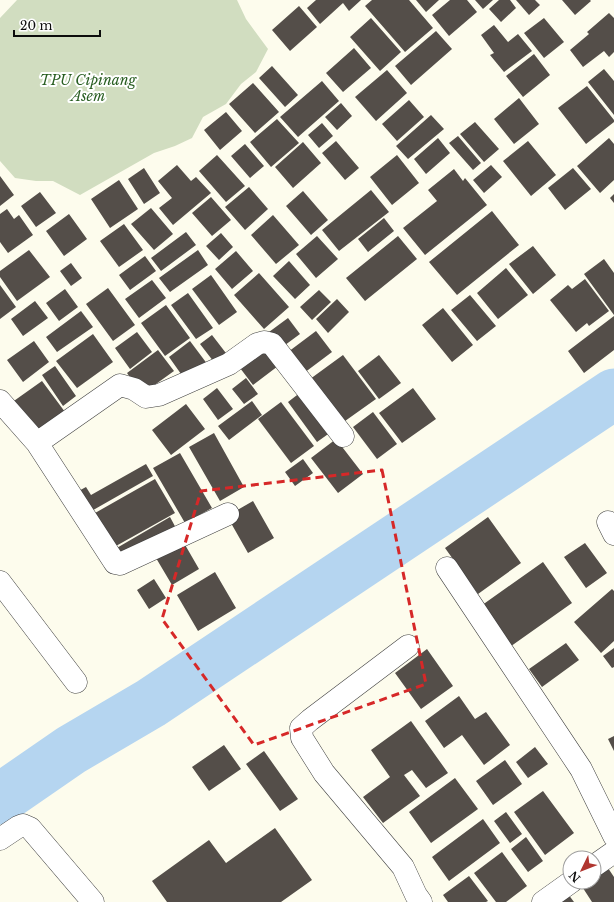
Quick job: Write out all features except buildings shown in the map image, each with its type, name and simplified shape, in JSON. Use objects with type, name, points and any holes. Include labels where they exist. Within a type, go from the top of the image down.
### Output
[{"type":"street","points":[[37,443],[120,385],[134,389],[146,397],[159,395],[230,364],[257,344],[264,342],[272,344],[343,436]]},
{"type":"street","points":[[0,401],[37,443],[113,560],[118,564],[228,514]]},
{"type":"street","points":[[447,568],[580,769],[614,836]]},
{"type":"street","points":[[0,582],[76,682]]},
{"type":"street","points":[[408,646],[310,720],[302,728],[302,738],[324,773],[403,867],[416,895],[421,902]]},
{"type":"street","points":[[0,839],[23,825],[30,828],[93,902]]},
{"type":"street","points":[[602,860],[614,852]]},
{"type":"street","points":[[543,902],[562,888]]},
{"type":"highlighted area","points":[[382,470],[426,684],[254,745],[162,619],[201,491]]},
{"type":"green space","name":"TPU Cipinang Asem","points":[[17,0],[237,0],[246,19],[268,49],[256,72],[241,84],[226,104],[203,117],[192,138],[154,153],[80,195],[53,181],[36,181],[15,178],[0,161],[0,18]]},
{"type":"waterway","points":[[0,799],[71,750],[151,703],[614,394]]}]
